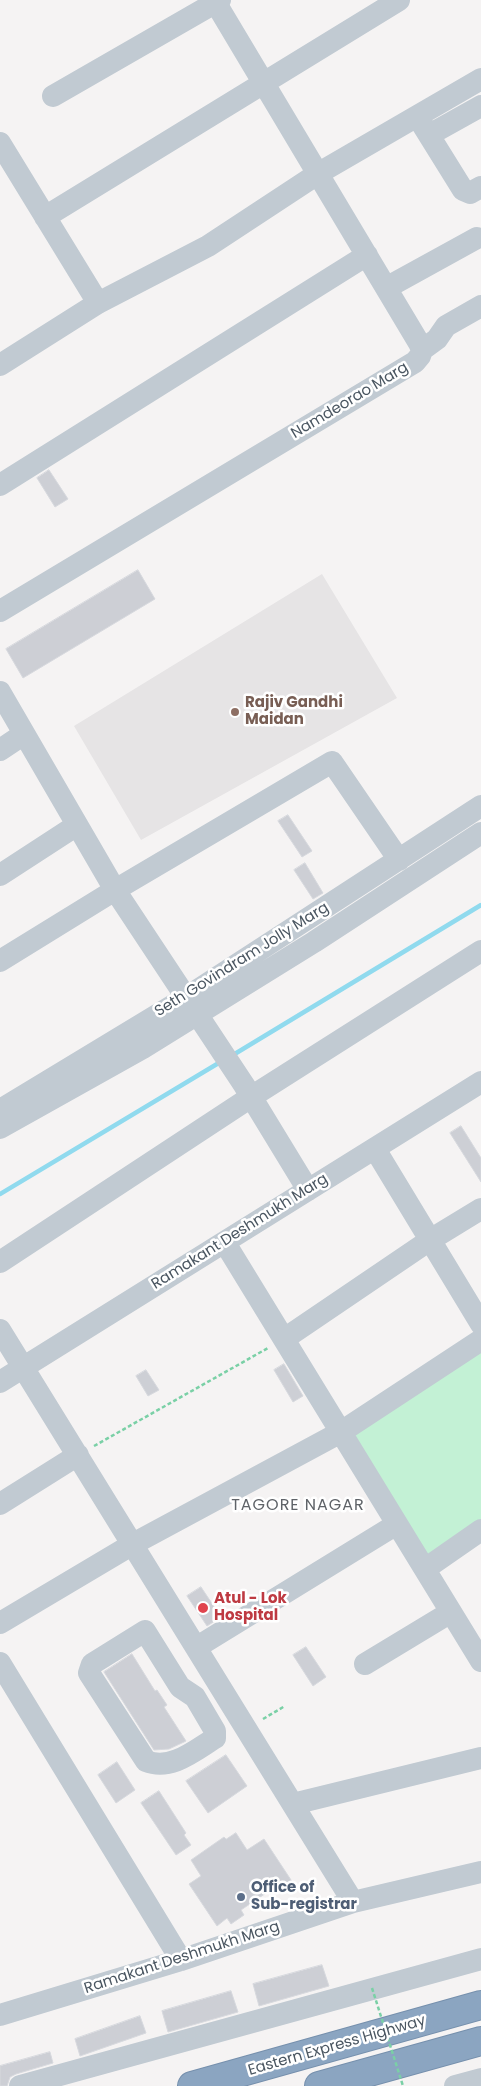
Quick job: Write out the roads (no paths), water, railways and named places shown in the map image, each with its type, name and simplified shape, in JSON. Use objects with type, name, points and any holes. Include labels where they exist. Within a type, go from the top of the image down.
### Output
[{"type":"highway","name":"Eastern Express Highway","points":[[192,2086],[481,2005]]},
{"type":"highway","points":[[319,2086],[481,2041]]},
{"type":"street","points":[[45,217],[399,0]]},
{"type":"street","points":[[53,96],[217,1]]},
{"type":"street","name":"Namdeorao Marg","points":[[0,611],[415,362],[420,356],[422,350],[217,1]]},
{"type":"street","points":[[0,366],[98,303],[208,246],[318,173],[481,79]]},
{"type":"street","points":[[429,135],[481,106]]},
{"type":"street","points":[[417,116],[463,190],[470,193],[481,188]]},
{"type":"street","points":[[0,143],[98,303]]},
{"type":"street","points":[[386,288],[477,238]]},
{"type":"street","points":[[0,485],[367,256]]},
{"type":"street","points":[[422,350],[437,339],[446,326],[481,306]]},
{"type":"street","points":[[0,692],[115,890],[192,1005],[308,1190]]},
{"type":"street","points":[[0,750],[24,734]]},
{"type":"street","points":[[0,961],[115,890],[332,762],[399,860]]},
{"type":"street","name":"Seth Govindram Jolly Marg","points":[[0,1110],[192,1005],[399,860],[481,806]]},
{"type":"street","points":[[0,875],[77,826]]},
{"type":"street","points":[[0,1128],[143,1048],[192,1005],[481,833]]},
{"type":"street","points":[[0,1262],[247,1091],[481,951]]},
{"type":"street","name":"Ramakant Deshmukh Marg","points":[[0,1382],[481,1082]]},
{"type":"street","points":[[375,1149],[481,1324]]},
{"type":"street","points":[[284,1339],[430,1240],[481,1209]]},
{"type":"street","points":[[224,1243],[480,1659]]},
{"type":"street","points":[[0,1330],[353,1902]]},
{"type":"street","points":[[0,1622],[133,1544],[341,1432],[481,1340]]},
{"type":"street","points":[[0,1504],[78,1455]]},
{"type":"street","points":[[197,1647],[397,1524]]},
{"type":"street","points":[[425,1569],[481,1530]]},
{"type":"street","points":[[145,1631],[180,1687],[195,1697],[215,1731],[215,1738],[184,1758],[165,1764],[146,1761],[89,1673],[92,1664],[175,1612]]},
{"type":"street","points":[[365,1664],[451,1612]]},
{"type":"street","points":[[0,1663],[181,1960]]},
{"type":"street","points":[[195,1697],[219,1683]]},
{"type":"street","points":[[293,1804],[481,1758]]},
{"type":"street","name":"Ramakant Deshmukh Marg","points":[[1,2012],[181,1960],[353,1902],[481,1872]]},
{"type":"street","points":[[20,2086],[481,1959]]},
{"type":"street","points":[[456,2086],[481,2079]]},
{"type":"waterway","points":[[233,1055],[481,905]]},
{"type":"waterway","points":[[0,1194],[222,1061]]},
{"type":"place","name":"Rajiv Gandhi Maidan","points":[[235,712]]},
{"type":"place","name":"Atul - Lok Hospital","points":[[203,1608]]},
{"type":"place","name":"Office of Sub-registrar","points":[[241,1897]]},
{"type":"district","name":"TAGORE NAGAR","points":[[298,1506]]}]
